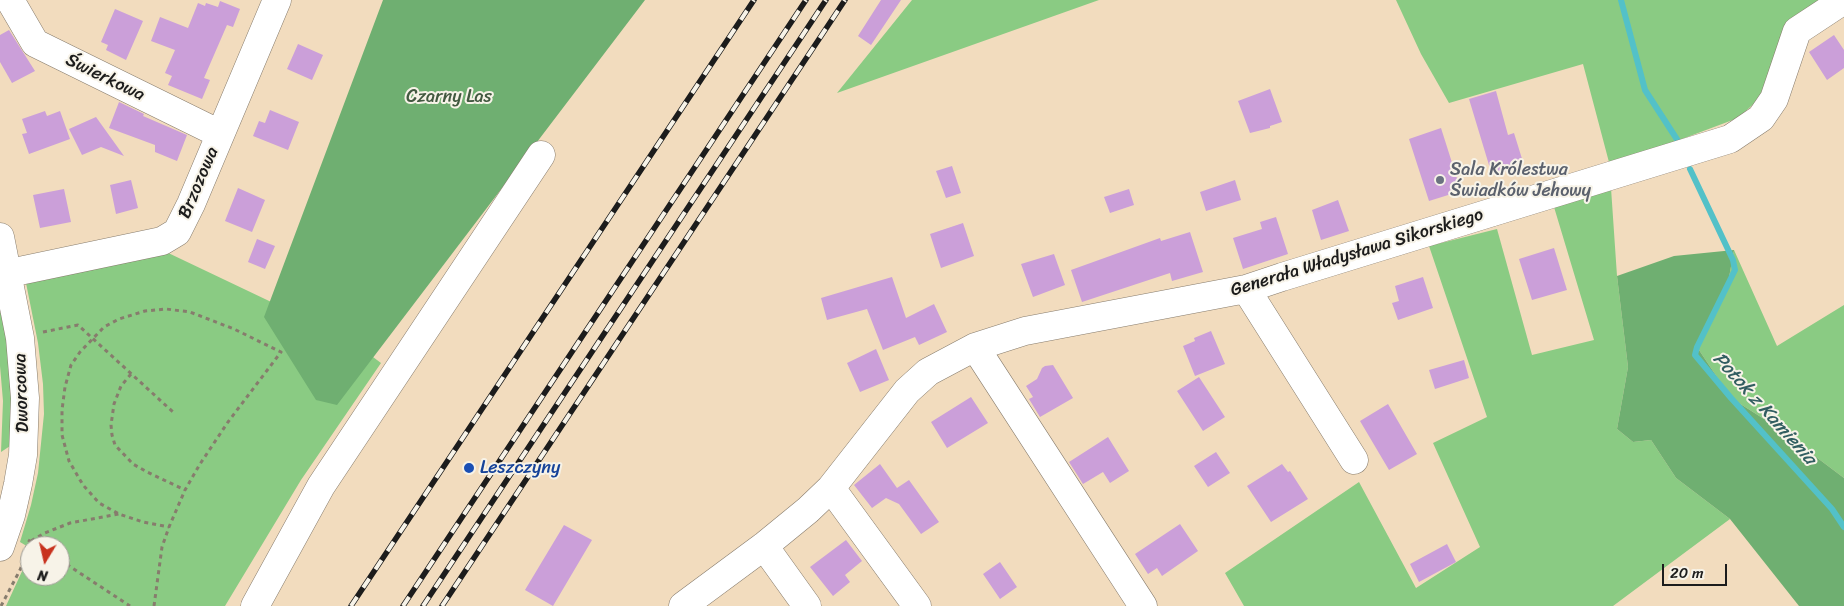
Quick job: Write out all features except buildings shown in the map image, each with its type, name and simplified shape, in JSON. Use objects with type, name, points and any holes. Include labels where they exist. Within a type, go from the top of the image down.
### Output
[{"type":"street","name":"Świerkowa","points":[[10,0],[35,43],[220,134]]},
{"type":"street","name":"Brzozowa","points":[[4,274],[162,241],[177,232],[191,204],[277,0]]},
{"type":"street","name":"Generała Władysława Sikorskiego","points":[[683,606],[764,546],[808,510],[831,488],[907,391],[928,372],[975,347],[1024,331],[1246,289],[1730,139],[1761,118],[1774,99],[1797,31],[1844,0]]},
{"type":"street","points":[[255,606],[321,486],[541,155]]},
{"type":"street","name":"Dworcowa","points":[[0,237],[4,274],[20,338],[24,373],[25,425],[11,457],[11,515],[0,547]]},
{"type":"street","points":[[1246,289],[1354,460]]},
{"type":"street","points":[[975,347],[1143,606]]},
{"type":"street","points":[[831,488],[917,606]]},
{"type":"street","points":[[764,546],[807,606]]},
{"type":"path","points":[[154,606],[162,548],[185,490],[228,422],[281,352],[190,312],[166,309],[145,311],[119,319],[92,338],[71,365],[65,387],[62,410],[62,435],[69,461],[83,485],[99,503],[119,514],[143,522],[169,527]]},
{"type":"path","points":[[42,332],[78,325],[173,412]]},
{"type":"path","points":[[131,374],[121,386],[114,404],[111,425],[115,445],[133,464],[185,490]]},
{"type":"path","points":[[38,536],[70,523],[119,514]]},
{"type":"path","points":[[70,567],[130,606]]},
{"type":"path","points":[[1,606],[20,570]]},
{"type":"green space","name":"Czarny Las","points":[[383,0],[645,0],[337,405],[316,400],[264,317]]},
{"type":"green space","points":[[912,0],[1099,0],[837,93]]},
{"type":"green space","points":[[1396,0],[1823,0],[1769,90],[1738,118],[1610,166],[1583,64],[1449,103],[1421,54]]},
{"type":"green space","points":[[1611,188],[1617,276],[1628,367],[1617,429],[1633,442],[1651,440],[1676,478],[1730,519],[1613,606],[1244,606],[1225,573],[1359,482],[1416,588],[1480,547],[1433,443],[1487,417],[1429,246],[1497,229],[1532,355],[1594,340],[1554,207]]},
{"type":"green space","points":[[162,250],[349,339],[381,363],[301,480],[225,606],[6,606],[20,576],[20,586],[70,586],[70,536],[22,536],[38,473],[44,414],[43,384],[38,343],[25,278]]},
{"type":"green space","points":[[1734,250],[1777,346],[1844,305],[1844,478],[1775,426],[1731,398],[1697,347],[1728,283]]},
{"type":"green space","points":[[1734,250],[1728,283],[1697,347],[1731,398],[1775,426],[1844,478],[1844,606],[1799,606],[1730,519],[1676,478],[1651,440],[1633,442],[1617,429],[1628,367],[1617,276],[1674,256]]},
{"type":"green space","points":[[0,313],[3,313],[14,366],[10,446],[1,452],[3,401],[0,366]]},
{"type":"waterway","name":"Potok z Kamienia","points":[[1621,0],[1645,90],[1678,141]]},
{"type":"waterway","name":"Potok z Kamienia","points":[[1690,169],[1733,260],[1735,270],[1697,347],[1695,355],[1731,398],[1832,509],[1844,527]]},
{"type":"railway","points":[[351,606],[754,0]]},
{"type":"railway","points":[[403,606],[806,0]]},
{"type":"railway","points":[[423,606],[826,0]]},
{"type":"railway","points":[[442,606],[845,0]]},
{"type":"place","name":"Sala Królestwa Świadków Jehowy","points":[[1440,180]]},
{"type":"place","name":"Leszczyny","points":[[469,468]]}]
